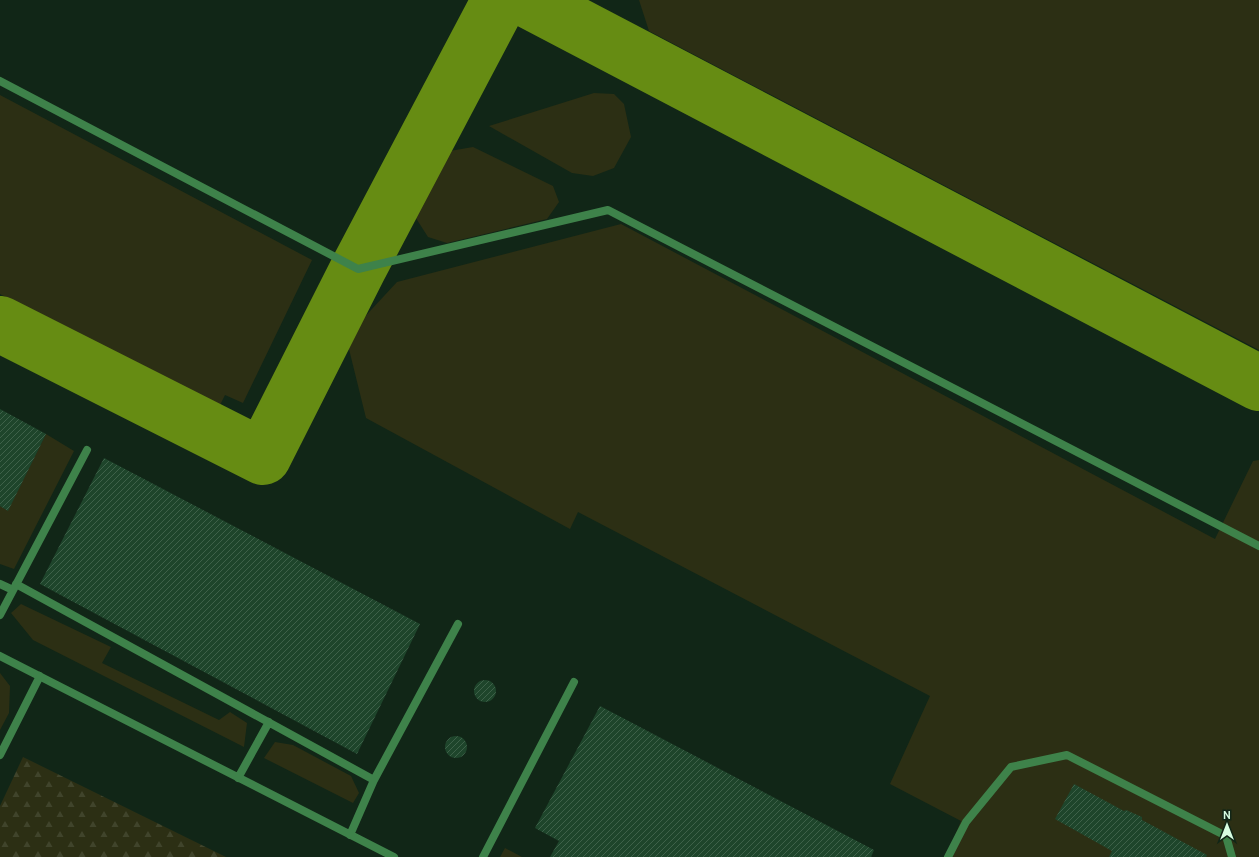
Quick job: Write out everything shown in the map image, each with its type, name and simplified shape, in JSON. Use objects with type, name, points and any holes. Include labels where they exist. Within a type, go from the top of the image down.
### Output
[{"type":"lane","points":[[0,81],[358,269],[608,210],[1259,546]]},
{"type":"lane","points":[[0,615],[87,450]]},
{"type":"lane","points":[[0,584],[15,587],[269,722],[374,780]]},
{"type":"lane","points":[[350,835],[374,780],[458,624]]},
{"type":"lane","points":[[0,656],[394,857]]},
{"type":"lane","points":[[0,755],[40,676]]},
{"type":"lane","points":[[482,857],[574,682]]},
{"type":"lane","points":[[238,778],[269,722]]},
{"type":"lane","points":[[948,857],[966,822],[1010,767],[1067,755],[1226,836],[1232,857]]},
{"type":"green space","points":[[639,0],[1259,0],[1259,350],[649,31]]},
{"type":"green space","points":[[594,93],[614,94],[624,104],[631,137],[614,168],[593,176],[572,173],[489,126]]},
{"type":"green space","points":[[0,95],[312,260],[243,403],[225,395],[218,409],[0,294]]},
{"type":"green space","points":[[473,147],[553,186],[559,202],[547,219],[447,243],[428,237],[412,212],[444,152]]},
{"type":"green space","points":[[621,224],[1215,539],[1253,461],[1259,460],[1259,857],[946,857],[961,821],[890,784],[930,696],[578,512],[570,529],[366,418],[346,337],[397,282]]},
{"type":"green space","points":[[46,434],[74,451],[14,569],[0,564],[0,506],[8,510]]},
{"type":"green space","points":[[21,604],[111,647],[102,663],[219,720],[230,712],[247,723],[244,747],[33,640],[11,613]]},
{"type":"green space","points":[[0,673],[10,686],[9,713],[0,730]]},
{"type":"green space","points":[[275,742],[293,745],[351,776],[359,793],[353,803],[264,758]]},
{"type":"green space","points":[[23,757],[226,857],[0,857],[0,806]]},
{"type":"green space","points":[[505,848],[522,857],[500,857]]},
{"type":"building","points":[[0,409],[46,434],[8,511],[0,506]]},
{"type":"building","points":[[104,458],[420,624],[357,754],[40,584]]},
{"type":"building","points":[[485,680],[493,683],[496,691],[493,699],[485,702],[477,699],[474,691],[477,683]]},
{"type":"building","points":[[600,706],[874,850],[871,857],[550,857],[559,841],[535,828]]},
{"type":"building","points":[[456,736],[464,739],[467,747],[464,755],[456,758],[448,755],[445,747],[448,739]]},
{"type":"building","points":[[1074,784],[1124,811],[1126,810],[1142,817],[1142,820],[1207,855],[1206,857],[1109,857],[1112,851],[1055,819]]},
{"type":"taxiway","points":[[0,324],[263,457],[358,269],[500,0]]},
{"type":"taxiway","points":[[528,0],[1259,383]]}]
